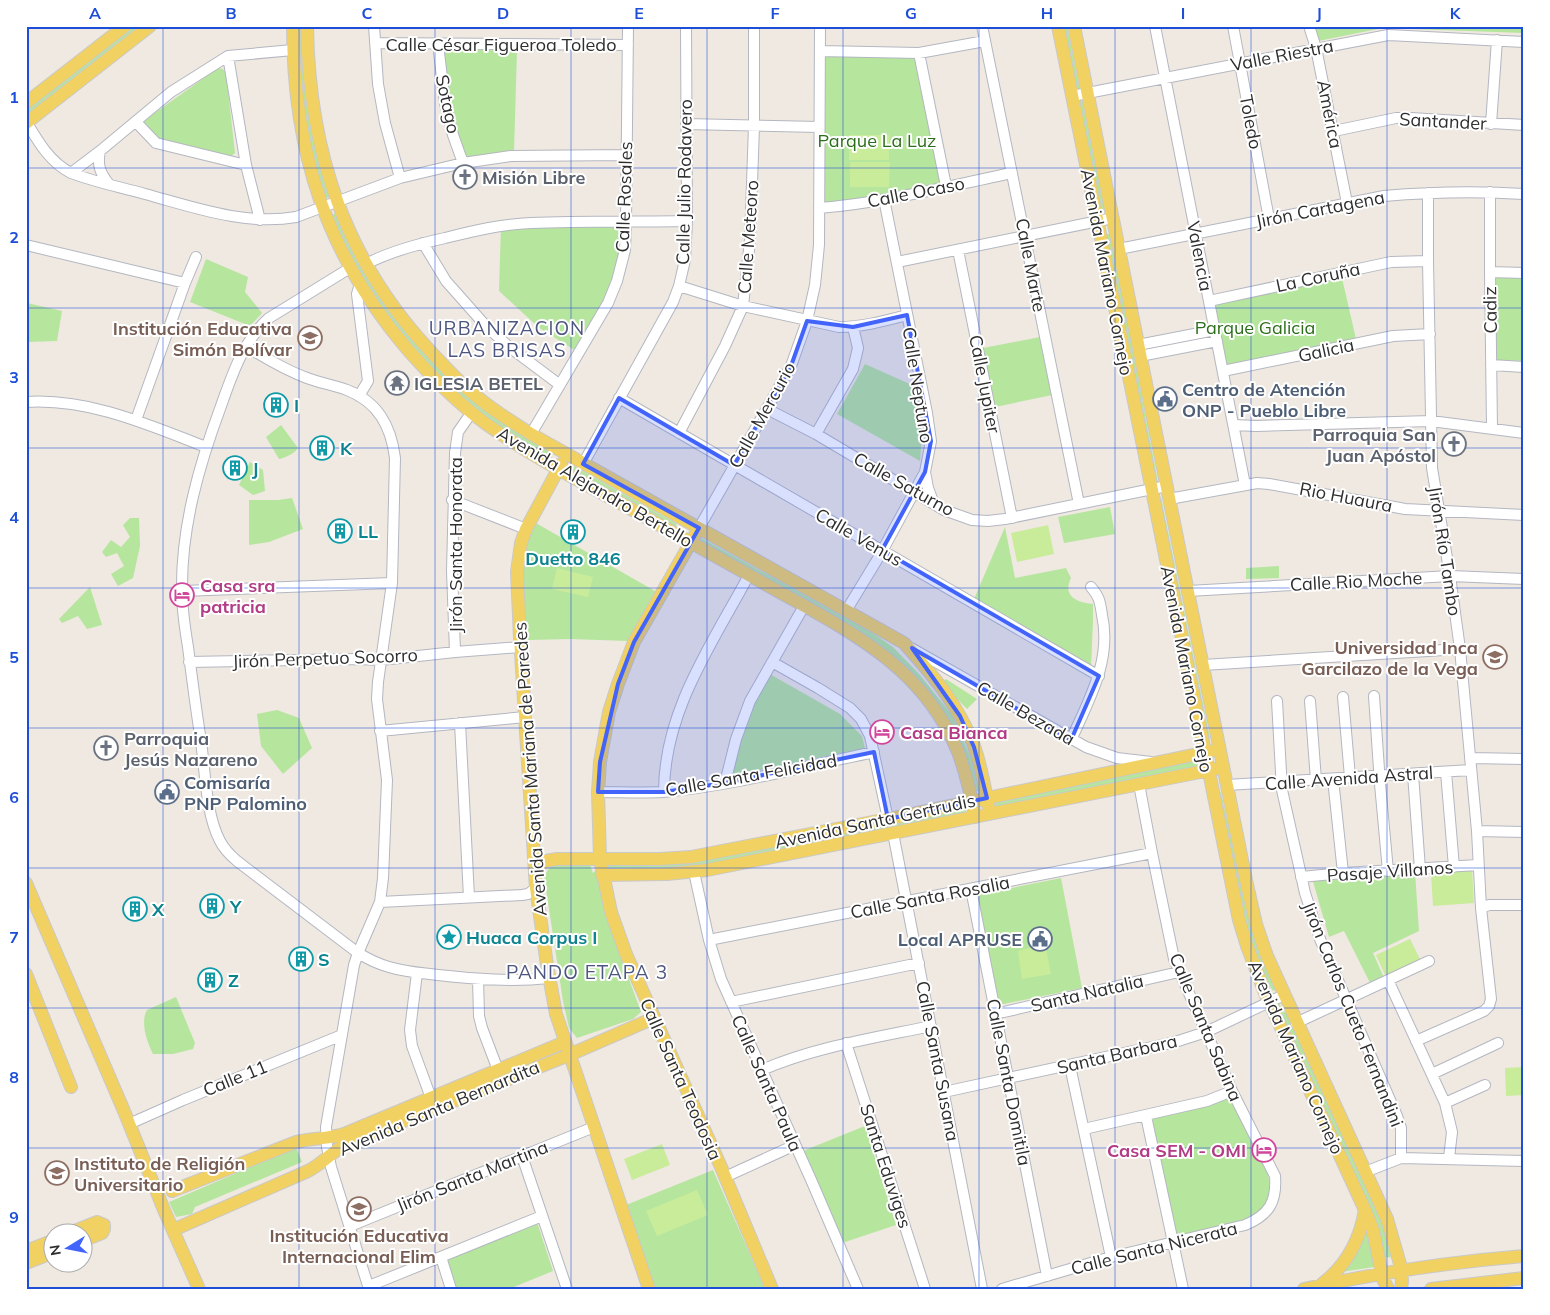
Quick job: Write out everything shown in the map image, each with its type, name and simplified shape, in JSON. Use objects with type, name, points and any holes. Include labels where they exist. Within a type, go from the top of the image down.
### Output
[{"type":"main road","points":[[26,103],[125,26]]},
{"type":"main road","points":[[27,123],[150,26]]},
{"type":"main road","name":"Avenida Alejandro Bertello","points":[[293,26],[294,81],[302,134],[315,186],[323,208],[350,268],[383,318],[416,359],[437,381],[472,412],[514,442],[558,469],[749,575],[800,612],[872,647],[891,661],[911,679],[940,718],[950,736],[964,769],[975,817]]},
{"type":"main road","name":"Avenida Alejandro Bertello","points":[[307,26],[310,84],[314,116],[323,157],[337,202],[352,238],[366,264],[402,319],[447,370],[481,400],[531,434],[904,643],[931,674],[960,716],[974,747],[990,814]]},
{"type":"main road","name":"Avenida Mariano Cornejo","points":[[1058,26],[1238,920],[1269,1002],[1366,1210],[1373,1230],[1382,1274],[1388,1289]]},
{"type":"main road","name":"Avenida Mariano Cornejo","points":[[1074,26],[1256,924],[1267,956],[1296,1023],[1387,1219],[1401,1271],[1400,1289]]},
{"type":"main road","name":"Avenida Santa Mariana de Paredes","points":[[567,455],[526,529],[520,544],[517,572],[521,717],[536,888],[556,1014],[649,1289]]},
{"type":"main road","name":"Calle Santa Teodosia","points":[[699,528],[634,642],[609,712],[600,762],[598,792],[600,859],[602,875],[617,932],[772,1289]]},
{"type":"main road","name":"Avenida Santa Gertrudis","points":[[535,875],[541,864],[551,859],[675,859],[691,857],[888,819],[1220,749]]},
{"type":"main road","name":"Avenida Santa Gertrudis","points":[[602,875],[694,872],[1223,767]]},
{"type":"main road","points":[[26,883],[29,895],[199,1289]]},
{"type":"main road","points":[[26,974],[71,1087]]},
{"type":"main road","name":"Avenida Santa Bernardita","points":[[174,1230],[308,1171],[346,1144],[569,1055],[654,1018]]},
{"type":"main road","name":"Avenida Santa Bernardita","points":[[172,1192],[296,1142],[344,1134],[565,1042]]},
{"type":"main road","points":[[1320,1285],[1337,1271],[1351,1253],[1360,1233],[1366,1210]]},
{"type":"main road","points":[[92,1224],[97,1222],[104,1225],[104,1229],[102,1233],[92,1237]]},
{"type":"main road","points":[[26,1251],[42,1245]]},
{"type":"main road","points":[[1304,1289],[1401,1271],[1524,1256]]},
{"type":"main road","points":[[26,1263],[42,1257]]},
{"type":"main road","points":[[1450,1264],[1446,1275],[1451,1286]]},
{"type":"main road","points":[[1431,1289],[1524,1278]]},
{"type":"street","points":[[374,26],[378,84],[385,123],[400,178]]},
{"type":"street","name":"Calle Rosales","points":[[531,434],[608,303],[617,281],[625,250],[628,26]]},
{"type":"street","name":"Calle Julio Rodavero","points":[[583,464],[673,302],[679,286],[685,260],[686,26]]},
{"type":"street","name":"Calle Meteoro","points":[[678,433],[725,346],[742,306],[750,240],[754,126],[754,26]]},
{"type":"street","name":"Calle Mercurio","points":[[699,528],[791,366],[807,321],[815,285],[819,245],[820,26]]},
{"type":"street","name":"Calle Marte","points":[[982,26],[1079,504]]},
{"type":"street","name":"Valencia","points":[[1155,26],[1245,485]]},
{"type":"street","name":"Toledo","points":[[1233,26],[1269,219]]},
{"type":"street","name":"América","points":[[1309,26],[1316,48],[1334,131],[1347,203]]},
{"type":"street","name":"Valle Riestra","points":[[1072,96],[1388,35],[1524,42]]},
{"type":"street","points":[[1491,124],[1497,40]]},
{"type":"street","points":[[820,52],[919,53],[985,41]]},
{"type":"street","name":"Calle César Figueroa Toledo","points":[[374,43],[628,45]]},
{"type":"street","name":"Sotago","points":[[438,44],[445,103],[453,135],[464,163]]},
{"type":"street","points":[[71,173],[172,92],[228,56],[293,50]]},
{"type":"street","points":[[919,53],[946,186]]},
{"type":"street","points":[[228,56],[246,165],[260,220]]},
{"type":"street","name":"Santander","points":[[1334,131],[1396,118],[1524,125]]},
{"type":"street","points":[[136,122],[156,143],[246,165]]},
{"type":"street","points":[[27,123],[45,152],[61,168],[71,173],[212,212],[260,220],[296,218],[400,178],[464,163],[510,156],[626,155]]},
{"type":"street","points":[[686,124],[819,127]]},
{"type":"street","points":[[100,151],[99,169],[109,184]]},
{"type":"street","name":"Calle Ocaso","points":[[819,208],[846,206],[1012,173]]},
{"type":"street","name":"Jirón Cartagena","points":[[1119,249],[1384,196],[1490,192],[1524,194]]},
{"type":"street","name":"Cadiz","points":[[1490,192],[1492,428]]},
{"type":"street","name":"Jirón Río Tambo","points":[[1416,1041],[1484,1011],[1489,1006],[1491,999],[1481,908],[1477,832],[1460,649],[1432,468],[1428,193]]},
{"type":"street","name":"Calle Neptuno","points":[[846,611],[926,472],[931,441],[884,199]]},
{"type":"street","points":[[897,262],[1113,218]]},
{"type":"street","points":[[366,264],[423,243],[493,228],[530,223],[686,221]]},
{"type":"street","points":[[436,263],[438,248],[446,238]]},
{"type":"street","points":[[423,243],[446,281],[485,325],[508,346],[560,385]]},
{"type":"street","points":[[26,245],[185,283]]},
{"type":"street","name":"Calle Jupiter","points":[[958,250],[1012,518]]},
{"type":"street","points":[[136,420],[196,257]]},
{"type":"street","name":"La Coruña","points":[[1209,301],[1391,262],[1428,261]]},
{"type":"street","points":[[350,268],[269,318],[259,327],[246,346],[233,373],[206,447],[189,520],[184,552],[182,591],[208,798],[215,830],[227,852],[237,861],[358,953],[372,961],[417,973],[478,979],[521,980],[549,978]]},
{"type":"street","points":[[1490,272],[1524,273]]},
{"type":"street","points":[[359,396],[368,381],[357,294],[360,284]]},
{"type":"street","points":[[679,286],[742,306],[839,327],[853,327],[907,315]]},
{"type":"street","points":[[816,434],[853,369],[858,348],[853,327]]},
{"type":"street","points":[[1139,350],[1215,330]]},
{"type":"street","name":"Galicia","points":[[1223,371],[1392,336],[1430,334]]},
{"type":"street","points":[[1139,350],[1217,341]]},
{"type":"street","points":[[246,346],[308,379],[346,390],[359,396],[382,417],[388,426],[393,441],[395,458],[392,583],[377,699],[380,731],[386,759],[387,780],[383,878],[380,902],[358,953],[326,1127],[328,1156],[369,1288],[542,1216]]},
{"type":"street","points":[[1491,365],[1524,367]]},
{"type":"street","name":"Calle Venus","points":[[620,398],[1099,676]]},
{"type":"street","points":[[26,402],[66,403],[136,420],[206,447]]},
{"type":"street","name":"Calle Saturno","points":[[767,409],[816,434],[944,510],[972,520],[988,522],[1012,518],[1167,486]]},
{"type":"street","name":"Jirón Santa Honorata","points":[[455,652],[452,500],[456,441],[461,427],[472,412]]},
{"type":"street","points":[[1234,425],[1431,421],[1524,433]]},
{"type":"street","points":[[926,472],[928,488],[934,504]]},
{"type":"street","name":"Rio Huaura","points":[[1169,499],[1257,483],[1278,485],[1405,509],[1524,515]]},
{"type":"street","points":[[452,500],[526,529]]},
{"type":"street","points":[[664,792],[668,749],[686,692],[700,661],[749,575]]},
{"type":"street","name":"Calle Rio Moche","points":[[1188,591],[1450,576],[1524,579]]},
{"type":"street","points":[[182,591],[392,583]]},
{"type":"street","points":[[1071,740],[1099,676],[1105,646],[1104,624],[1099,597],[1091,587]]},
{"type":"street","points":[[725,783],[741,723],[750,701],[800,612]]},
{"type":"street","name":"Calle Bezada","points":[[904,643],[1086,748],[1117,758],[1156,762]]},
{"type":"street","name":"Jirón Perpetuo Socorro","points":[[190,662],[381,660],[520,647]]},
{"type":"street","points":[[1203,665],[1460,649]]},
{"type":"street","points":[[772,662],[850,708],[861,719],[870,736],[888,819]]},
{"type":"street","points":[[1374,696],[1388,871]]},
{"type":"street","points":[[1343,697],[1350,777]]},
{"type":"street","name":"Jirón Carlos Cueto Fernandini","points":[[1276,701],[1282,790],[1305,893],[1320,939],[1397,1116],[1401,1128],[1401,1158]]},
{"type":"street","points":[[1310,701],[1316,780]]},
{"type":"street","points":[[380,731],[521,717]]},
{"type":"street","points":[[460,723],[468,897]]},
{"type":"street","name":"Calle Santa Felicidad","points":[[598,792],[664,792],[725,783],[874,752]]},
{"type":"street","points":[[1470,758],[1524,759]]},
{"type":"street","name":"Calle Avenida Astral","points":[[1227,785],[1470,770]]},
{"type":"street","points":[[1446,772],[1454,867]]},
{"type":"street","points":[[1413,774],[1420,869]]},
{"type":"street","points":[[1333,779],[1343,873]]},
{"type":"street","name":"Calle Santa Sabina","points":[[1139,784],[1171,949],[1179,972],[1232,1091],[1275,1176]]},
{"type":"street","points":[[1477,832],[1524,832]]},
{"type":"street","name":"Calle Santa Susana","points":[[893,833],[982,1289]]},
{"type":"street","name":"Calle Santa Rosalia","points":[[709,940],[1152,853]]},
{"type":"street","name":"Pasaje Villanos","points":[[1301,877],[1478,865]]},
{"type":"street","name":"Calle Santa Paula","points":[[694,872],[709,940],[721,979],[858,1289]]},
{"type":"street","points":[[380,902],[528,894],[536,888]]},
{"type":"street","name":"Calle Santa Domitila","points":[[971,889],[1047,1276]]},
{"type":"street","points":[[1481,908],[1489,905],[1524,905]]},
{"type":"street","points":[[1296,1023],[1429,961]]},
{"type":"street","points":[[731,1002],[918,963]]},
{"type":"street","name":"Santa Natalia","points":[[995,1014],[1179,972]]},
{"type":"street","points":[[417,973],[410,1030],[412,1046],[431,1098]]},
{"type":"street","points":[[478,979],[479,1016],[498,1070]]},
{"type":"street","points":[[1388,980],[1445,1103],[1452,1132],[1449,1158]]},
{"type":"street","name":"Santa Barbara","points":[[944,1092],[1176,1042],[1206,1032],[1284,995]]},
{"type":"street","points":[[762,1070],[802,1055],[846,1043],[931,1026]]},
{"type":"street","name":"Calle 11","points":[[129,1124],[342,1034]]},
{"type":"street","name":"Santa Eduviges","points":[[846,1043],[925,1289]]},
{"type":"street","points":[[1432,1074],[1498,1043]]},
{"type":"street","points":[[1070,1066],[1111,1257]]},
{"type":"street","points":[[1445,1103],[1485,1085]]},
{"type":"street","points":[[1084,1129],[1207,1101],[1232,1091]]},
{"type":"street","points":[[1146,1116],[1183,1289]]},
{"type":"street","name":"Jirón Santa Martina","points":[[350,1226],[594,1127]]},
{"type":"street","points":[[725,1177],[795,1145]]},
{"type":"street","points":[[522,1156],[567,1289]]},
{"type":"street","points":[[1365,1172],[1401,1158],[1524,1161]]},
{"type":"street","name":"Calle Santa Nicerata","points":[[1002,1289],[1111,1257],[1245,1225],[1256,1220],[1266,1212],[1273,1201],[1276,1189],[1275,1176]]},
{"type":"street","points":[[441,1257],[452,1289]]},
{"type":"highlighted area","points":[[907,315],[931,441],[925,472],[882,550],[1099,676],[1071,740],[912,648],[960,716],[974,747],[987,798],[888,819],[874,752],[725,783],[664,792],[598,792],[600,762],[618,684],[634,642],[699,528],[583,464],[619,398],[734,465],[791,366],[807,321],[853,327]]},
{"type":"green space","points":[[132,26],[146,26],[26,119],[26,106]]},
{"type":"green space","points":[[296,26],[304,26],[331,196],[325,199],[307,139]]},
{"type":"green space","points":[[1059,26],[1067,26],[1080,90],[1072,91]]},
{"type":"green space","points":[[1315,26],[1524,26],[1524,33],[1383,28],[1318,41]]},
{"type":"green space","points":[[445,49],[517,50],[514,152],[466,160],[456,134],[449,104],[442,52]]},
{"type":"green space","name":"Parque La Luz","points":[[820,51],[919,53],[946,186],[819,208]]},
{"type":"green space","points":[[218,68],[223,69],[226,73],[235,153],[229,158],[156,139],[142,122]]},
{"type":"green space","points":[[1084,99],[1106,209],[1097,211],[1075,103]]},
{"type":"green space","points":[[849,135],[889,135],[889,160],[849,160]]},
{"type":"green space","points":[[850,162],[890,162],[889,187],[850,187]]},
{"type":"green space","points":[[338,213],[428,355],[554,452],[549,461],[488,421],[414,354],[362,281],[330,215]]},
{"type":"green space","points":[[626,223],[617,281],[579,353],[538,327],[499,291],[501,226]]},
{"type":"green space","points":[[1109,234],[1158,482],[1155,483],[1100,235]]},
{"type":"green space","points":[[206,259],[248,277],[245,292],[262,313],[250,326],[190,302]]},
{"type":"green space","points":[[1495,276],[1524,277],[1524,361],[1496,360]]},
{"type":"green space","name":"Parque Galicia","points":[[1342,278],[1356,339],[1226,366],[1214,303]]},
{"type":"green space","points":[[27,303],[62,311],[57,341],[26,342]]},
{"type":"green space","points":[[1045,336],[1057,394],[990,408],[978,349]]},
{"type":"green space","points":[[865,364],[912,385],[922,434],[920,461],[837,414]]},
{"type":"green space","points":[[281,425],[298,448],[290,455],[279,459],[266,437]]},
{"type":"green space","points":[[250,462],[263,470],[265,491],[253,495],[239,485]]},
{"type":"green space","points":[[572,465],[677,524],[673,531],[569,471]]},
{"type":"green space","points":[[1161,497],[1210,738],[1205,741],[1153,499]]},
{"type":"green space","points":[[292,498],[303,529],[269,542],[249,545],[249,500]]},
{"type":"green space","points":[[1110,507],[1115,534],[1064,543],[1058,517]]},
{"type":"green space","points":[[130,518],[139,518],[140,546],[133,578],[118,586],[111,574],[124,566],[117,553],[106,557],[102,552],[111,540],[121,547],[130,537],[123,525]]},
{"type":"green space","points":[[534,522],[655,591],[628,641],[528,640],[526,638],[523,568],[525,551]]},
{"type":"green space","points":[[1048,525],[1054,554],[1017,562],[1011,533]]},
{"type":"green space","points":[[1005,527],[1015,578],[1066,568],[1071,578],[1068,590],[1070,594],[1077,600],[1093,604],[1091,669],[974,599]]},
{"type":"green space","points":[[701,538],[868,630],[893,647],[920,675],[952,715],[971,758],[979,791],[973,792],[967,769],[900,663],[699,546]]},
{"type":"green space","points":[[1279,566],[1279,578],[1246,579],[1246,568]]},
{"type":"green space","points":[[557,568],[593,577],[588,597],[552,589]]},
{"type":"green space","points":[[90,587],[102,625],[87,629],[78,616],[62,623],[59,619]]},
{"type":"green space","points":[[768,673],[840,714],[862,736],[865,748],[732,776],[739,739],[752,700]]},
{"type":"green space","points":[[946,679],[977,699],[967,709],[941,683]]},
{"type":"green space","points":[[277,710],[299,718],[312,748],[283,774],[261,746],[257,714]]},
{"type":"green space","points":[[1197,760],[1198,766],[996,810],[992,806],[995,800]]},
{"type":"green space","points":[[1218,788],[1221,793],[1249,921],[1255,941],[1276,989],[1273,991],[1249,946]]},
{"type":"green space","points":[[966,807],[967,814],[697,867],[611,872],[608,866],[701,859]]},
{"type":"green space","points":[[552,864],[590,865],[593,873],[596,870],[606,916],[641,1012],[633,1019],[577,1038],[569,1028],[563,1001],[544,876]]},
{"type":"green space","points":[[1472,869],[1474,903],[1433,906],[1431,873]]},
{"type":"green space","points":[[1415,872],[1419,931],[1373,953],[1384,978],[1371,985],[1344,931],[1329,937],[1312,878]]},
{"type":"green space","points":[[1061,878],[1082,988],[999,1005],[977,895]]},
{"type":"green space","points":[[1410,939],[1421,961],[1386,977],[1376,955]]},
{"type":"green space","points":[[1045,944],[1051,974],[1022,979],[1018,951]]},
{"type":"green space","points":[[176,997],[195,1043],[193,1049],[173,1054],[153,1054],[144,1026],[147,1010]]},
{"type":"green space","points":[[1278,1001],[1284,1012],[1289,1015],[1382,1219],[1391,1257],[1382,1258],[1275,1002]]},
{"type":"green space","points":[[1524,1067],[1524,1095],[1506,1096],[1505,1068]]},
{"type":"green space","points":[[1229,1097],[1268,1175],[1270,1186],[1268,1201],[1259,1213],[1248,1221],[1176,1236],[1151,1118]]},
{"type":"green space","points":[[865,1126],[896,1225],[842,1243],[803,1151]]},
{"type":"green space","points":[[662,1144],[670,1165],[632,1180],[624,1159]]},
{"type":"green space","points":[[293,1149],[297,1149],[302,1162],[195,1207],[192,1214],[176,1217],[169,1202]]},
{"type":"green space","points":[[713,1170],[765,1289],[653,1289],[626,1205]]},
{"type":"green space","points":[[697,1190],[708,1215],[657,1236],[646,1211]]},
{"type":"green space","points":[[537,1222],[553,1271],[509,1289],[452,1289],[445,1260]]},
{"type":"green space","points":[[1366,1224],[1374,1267],[1341,1272]]},
{"type":"place","name":"Misión Libre","points":[[465,177]]},
{"type":"place","name":"Institución Educativa Simón Bolívar","points":[[310,338]]},
{"type":"place","name":"IGLESIA BETEL","points":[[397,383]]},
{"type":"place","name":"Centro de Atención ONP - Pueblo Libre","points":[[1165,399]]},
{"type":"place","name":"I","points":[[276,405]]},
{"type":"place","name":"Parroquia San Juan Apóstol","points":[[1454,444]]},
{"type":"place","name":"K","points":[[322,448]]},
{"type":"place","name":"J","points":[[235,468]]},
{"type":"place","name":"LL","points":[[340,531]]},
{"type":"place","name":"Duetto 846","points":[[573,532]]},
{"type":"place","name":"Casa sra patricia","points":[[182,595]]},
{"type":"place","name":"Universidad Inca Garcilazo de la Vega","points":[[1495,657]]},
{"type":"place","name":"Casa Bianca","points":[[882,732]]},
{"type":"place","name":"Parroquia Jesús Nazareno","points":[[106,748]]},
{"type":"place","name":"Comisaría PNP Palomino","points":[[167,792]]},
{"type":"place","name":"Y","points":[[212,906]]},
{"type":"place","name":"X","points":[[135,909]]},
{"type":"place","name":"Huaca Corpus I","points":[[449,937]]},
{"type":"place","name":"Local APRUSE","points":[[1040,939]]},
{"type":"place","name":"S","points":[[301,959]]},
{"type":"place","name":"Z","points":[[210,980]]},
{"type":"place","name":"Casa SEM - OMI","points":[[1264,1150]]},
{"type":"place","name":"Instituto de Religión Universitario","points":[[57,1173]]},
{"type":"place","name":"Institución Educativa Internacional Elim","points":[[359,1209]]},
{"type":"district","name":"URBANIZACION LAS BRISAS","points":[[507,339]]},
{"type":"district","name":"PANDO ETAPA 3","points":[[587,972]]}]
